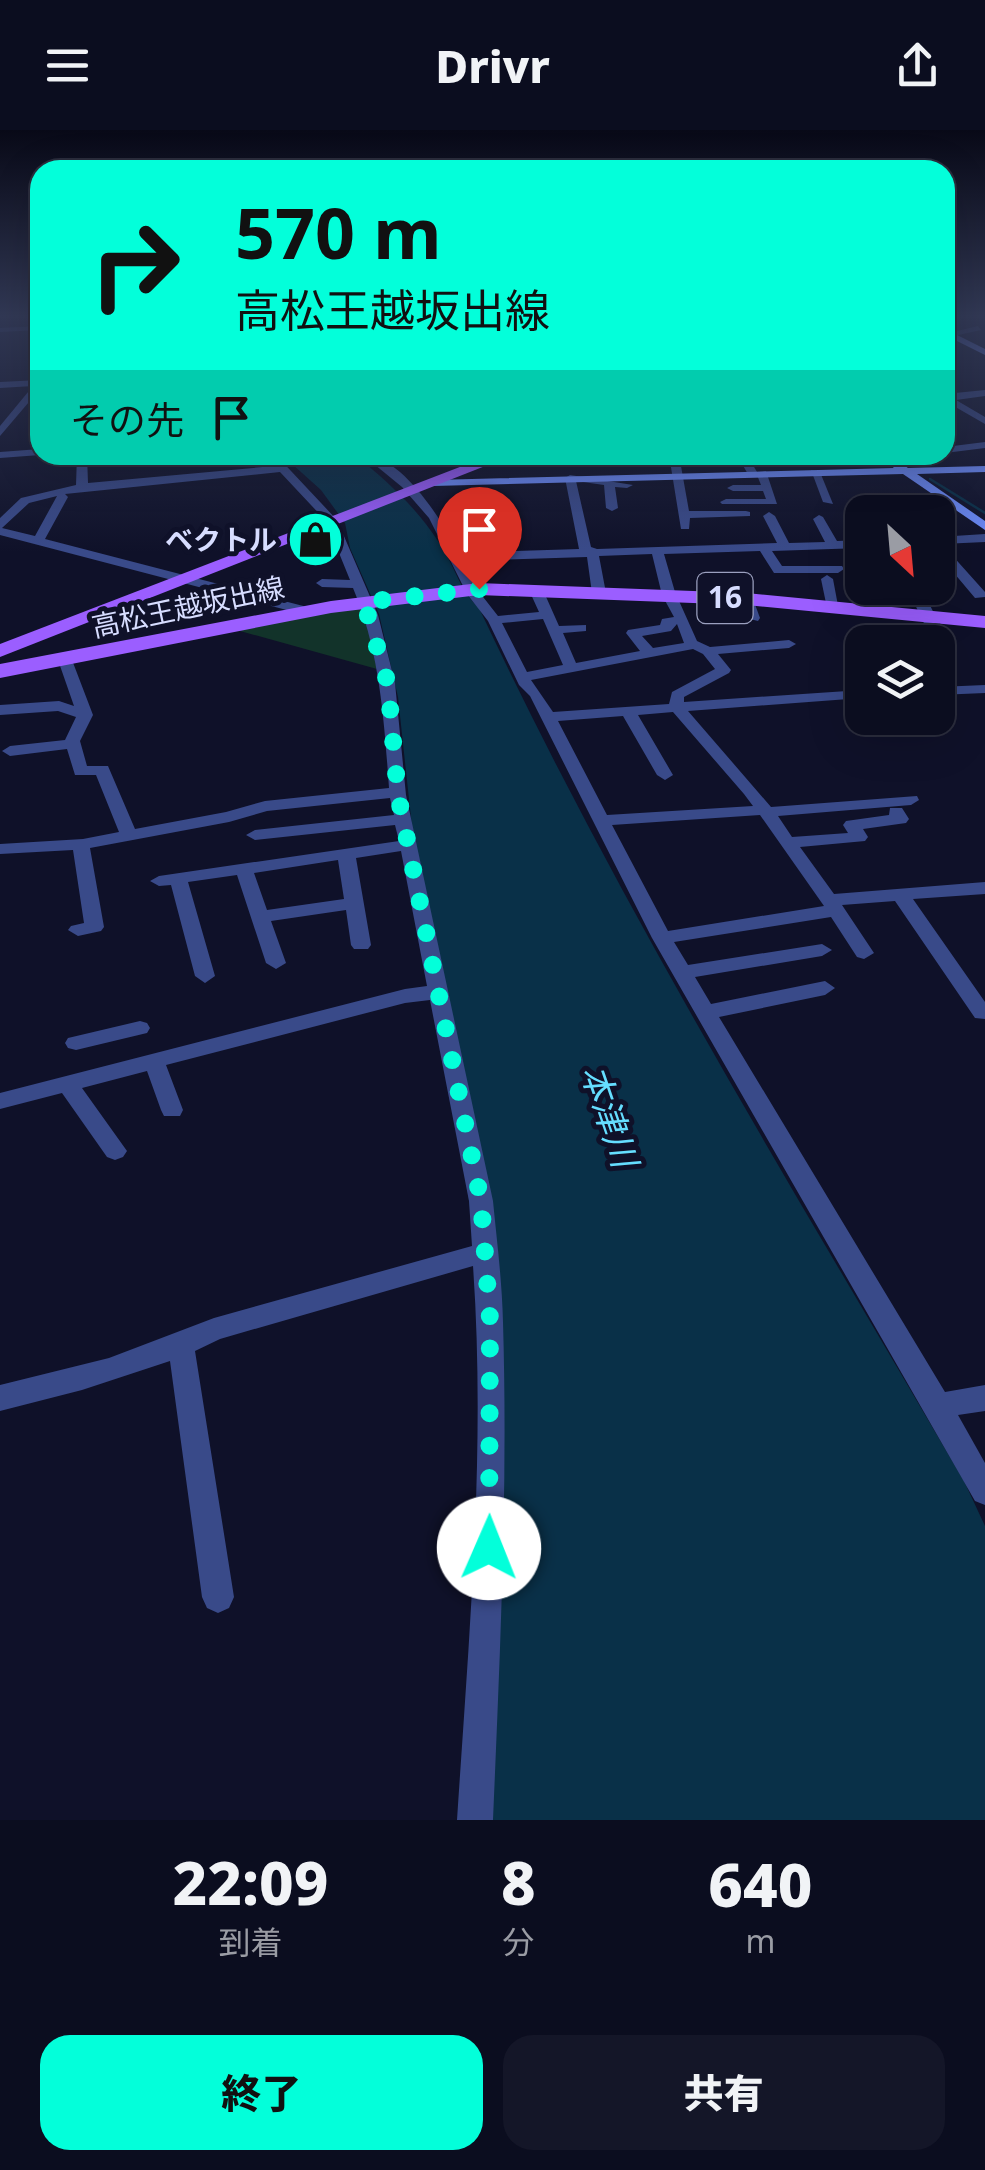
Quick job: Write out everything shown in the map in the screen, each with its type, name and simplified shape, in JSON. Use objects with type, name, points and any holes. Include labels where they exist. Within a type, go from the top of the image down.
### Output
[{"type":"main road","points":[[5,648],[478,465]]},
{"type":"main road","name":"高松王越坂出線","points":[[0,671],[306,611],[363,596],[469,590],[670,595],[749,608],[791,603],[985,622]]},
{"type":"street","points":[[0,433],[30,396]]},
{"type":"street","points":[[955,403],[985,419]]},
{"type":"street","points":[[14,416],[30,413]]},
{"type":"street","points":[[955,449],[985,445]]},
{"type":"street","points":[[0,455],[30,447]]},
{"type":"street","points":[[964,448],[985,456]]},
{"type":"street","points":[[82,465],[82,487]]},
{"type":"street","points":[[282,465],[334,519],[363,596],[388,684],[398,792],[481,1201],[487,1252],[488,1586],[475,1820]]},
{"type":"street","points":[[379,465],[408,491],[457,557],[469,590],[494,620],[662,938],[985,1491]]},
{"type":"street","points":[[676,465],[681,519],[754,514]]},
{"type":"street","points":[[726,502],[774,502],[750,465]]},
{"type":"street","points":[[897,465],[980,515],[985,526]]},
{"type":"street","points":[[285,468],[82,487],[25,500],[0,528],[306,611]]},
{"type":"street","points":[[432,482],[758,474],[814,468],[985,469]]},
{"type":"street","points":[[814,468],[828,502]]},
{"type":"street","points":[[573,478],[628,485]]},
{"type":"street","points":[[573,478],[599,593]]},
{"type":"street","points":[[609,483],[612,508]]},
{"type":"street","points":[[733,488],[768,488]]},
{"type":"street","points":[[39,540],[45,518],[56,501]]},
{"type":"street","points":[[819,519],[830,539]]},
{"type":"street","points":[[457,557],[715,548],[772,528]]},
{"type":"street","points":[[772,528],[786,546],[845,535]]},
{"type":"street","points":[[772,528],[778,570],[791,603]]},
{"type":"street","points":[[955,542],[985,538]]},
{"type":"street","points":[[830,539],[845,541]]},
{"type":"street","points":[[715,548],[721,565]]},
{"type":"street","points":[[656,549],[679,620],[724,670],[677,695],[676,707],[790,842],[864,953]]},
{"type":"street","points":[[955,564],[980,594]]},
{"type":"street","points":[[778,570],[833,574],[834,608]]},
{"type":"street","points":[[260,600],[272,580]]},
{"type":"street","points":[[322,583],[363,596]]},
{"type":"street","points":[[536,590],[572,669]]},
{"type":"street","points":[[921,605],[932,625]]},
{"type":"street","points":[[494,620],[547,615]]},
{"type":"street","points":[[649,652],[633,633],[666,628],[666,622],[679,620]]},
{"type":"street","points":[[554,630],[581,628]]},
{"type":"street","points":[[523,677],[649,652],[789,644]]},
{"type":"street","points":[[65,660],[84,715],[73,744],[81,772],[102,769],[128,832]]},
{"type":"street","points":[[955,690],[985,689]]},
{"type":"street","points":[[546,717],[845,695]]},
{"type":"street","points":[[0,710],[59,706],[84,715]]},
{"type":"street","points":[[627,710],[665,775]]},
{"type":"street","points":[[10,750],[73,744]]},
{"type":"street","points":[[0,848],[81,844],[128,832],[229,817],[265,806],[398,792]]},
{"type":"street","points":[[602,820],[904,806],[900,819],[852,825],[859,836],[790,842]]},
{"type":"street","points":[[255,835],[403,819]]},
{"type":"street","points":[[78,930],[94,927],[81,844]]},
{"type":"street","points":[[205,976],[169,880],[408,845]]},
{"type":"street","points":[[346,853],[361,944]]},
{"type":"street","points":[[243,867],[276,964]]},
{"type":"street","points":[[662,938],[900,894],[985,888]]},
{"type":"street","points":[[900,894],[982,1013]]},
{"type":"street","points":[[260,918],[354,903]]},
{"type":"street","points":[[682,972],[822,950]]},
{"type":"street","points":[[707,1012],[825,988]]},
{"type":"street","points":[[0,1101],[436,992]]},
{"type":"street","points":[[76,1043],[140,1028]]},
{"type":"street","points":[[113,1036],[124,1069]]},
{"type":"street","points":[[154,1061],[172,1110]]},
{"type":"street","points":[[66,1084],[114,1151]]},
{"type":"street","points":[[0,1398],[182,1346],[214,1330],[487,1252]]},
{"type":"street","points":[[182,1346],[218,1597]]},
{"type":"street","points":[[938,1406],[985,1398]]},
{"type":"green space","points":[[363,605],[377,669],[233,629]]},
{"type":"water","name":"本津川","points":[[293,465],[367,465],[420,516],[438,541],[466,593],[479,608],[651,941],[964,1481],[985,1526],[985,1820],[487,1820],[500,1404],[412,827],[398,697],[379,614],[350,548],[345,523],[321,490]]},
{"type":"waterway","points":[[930,479],[985,513]]},
{"type":"place","name":"ベクトル","points":[[316,540]]},
{"type":"route","points":[[479,589],[364,602],[371,614],[388,684],[398,795],[481,1201],[490,1319],[489,1548]]}]
